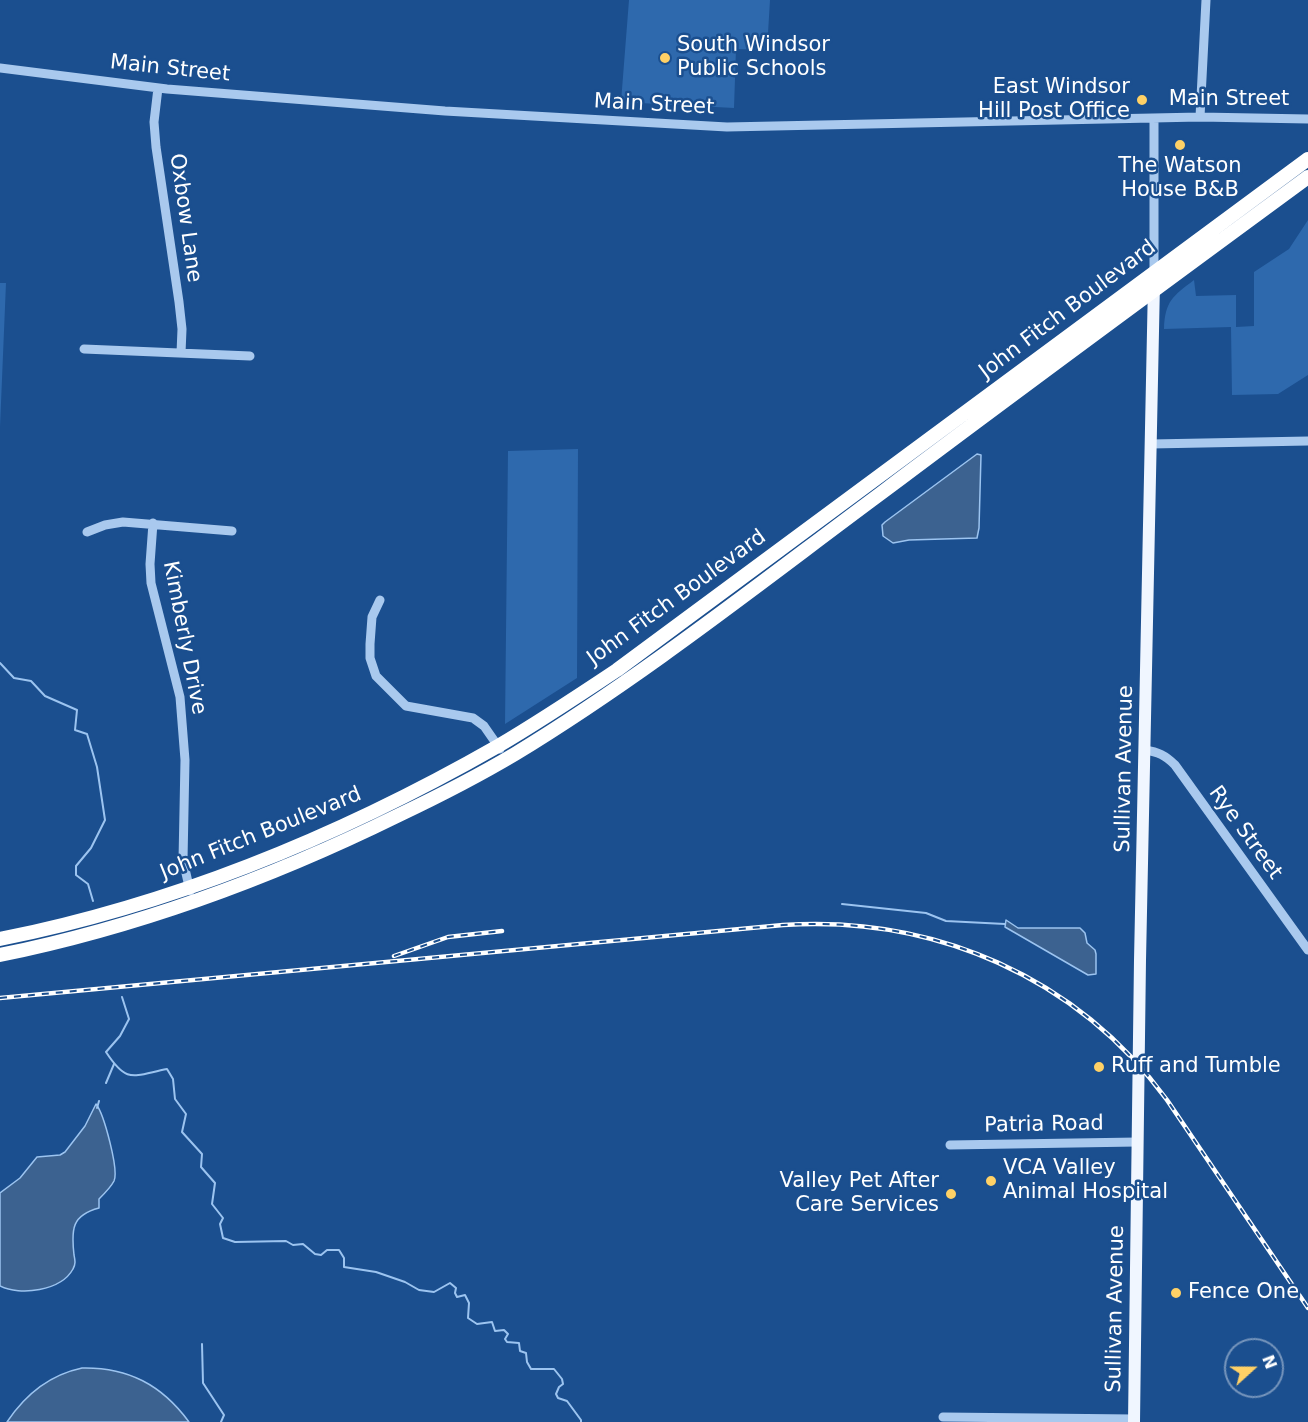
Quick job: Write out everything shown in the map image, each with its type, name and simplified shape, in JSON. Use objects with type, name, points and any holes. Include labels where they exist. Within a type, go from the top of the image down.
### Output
[{"type":"highway","name":"John Fitch Boulevard","points":[[0,955],[109,928],[194,902],[278,870],[362,825],[499,746],[617,670],[1308,159]]},
{"type":"highway","name":"John Fitch Boulevard","points":[[0,939],[104,914],[189,888],[441,795],[506,759],[652,663],[1308,177]]},
{"type":"highway","points":[[738,580],[747,593]]},
{"type":"highway","points":[[273,856],[278,870]]},
{"type":"main road","name":"Sullivan Avenue","points":[[1134,1420],[1137,1142],[1154,272]]},
{"type":"street","points":[[1200,117],[1206,0]]},
{"type":"street","name":"Main Street","points":[[0,68],[158,88],[445,111],[730,127],[1200,117],[1308,118]]},
{"type":"street","name":"Oxbow Lane","points":[[158,88],[154,122],[156,147],[179,302],[182,329],[181,353]]},
{"type":"street","name":"Sullivan Avenue","points":[[1154,118],[1154,272]]},
{"type":"street","points":[[84,349],[250,356]]},
{"type":"street","points":[[1151,444],[1308,441]]},
{"type":"street","points":[[87,532],[105,525],[123,522],[232,531]]},
{"type":"street","name":"Kimberly Drive","points":[[153,523],[151,584],[182,708],[185,760],[183,860],[194,902]]},
{"type":"street","points":[[380,600],[372,617],[370,644],[370,658],[376,676],[406,706],[474,718],[484,726],[506,759]]},
{"type":"street","name":"Rye Street","points":[[1145,750],[1158,752],[1175,765],[1308,950]]},
{"type":"street","name":"Patria Road","points":[[950,1145],[1137,1142]]},
{"type":"street","points":[[943,1417],[1134,1420]]},
{"type":"shaded area","points":[[629,0],[770,0],[767,50],[736,49],[734,108],[621,102]]},
{"type":"shaded area","points":[[1308,220],[1308,375],[1278,394],[1232,395],[1231,327],[1164,329],[1168,305],[1194,280],[1196,296],[1236,295],[1236,327],[1254,326],[1254,272],[1289,249]]},
{"type":"shaded area","points":[[0,283],[6,283],[0,427]]},
{"type":"shaded area","points":[[578,449],[577,678],[505,724],[508,451]]},
{"type":"shaded area","points":[[977,454],[981,455],[977,538],[909,540],[893,543],[883,536],[882,525],[885,522]]},
{"type":"shaded area","points":[[1006,920],[1018,928],[1080,928],[1085,933],[1087,943],[1095,950],[1096,974],[1088,975],[1005,927]]},
{"type":"shaded area","points":[[96,1104],[110,1142],[115,1175],[113,1183],[99,1199],[99,1208],[83,1215],[75,1224],[73,1246],[75,1265],[73,1269],[59,1282],[40,1290],[18,1291],[0,1286],[0,1193],[20,1178],[37,1157],[60,1155],[65,1152],[85,1126]]},
{"type":"shaded area","points":[[82,1368],[114,1371],[143,1381],[167,1398],[189,1422],[7,1422],[22,1403],[39,1388],[59,1376]]},
{"type":"waterway","points":[[0,663],[14,678],[31,681],[45,696],[77,710],[75,730],[87,734],[97,767],[105,820],[91,848],[76,866],[76,875],[88,884],[93,901]]},
{"type":"waterway","points":[[842,904],[926,913],[946,921],[1005,924]]},
{"type":"waterway","points":[[122,997],[129,1019],[120,1036],[106,1052],[119,1069],[131,1075],[167,1069],[173,1079],[175,1099],[186,1114],[182,1132],[202,1154],[201,1167],[215,1183],[212,1204],[223,1218],[220,1224],[223,1238],[235,1242],[286,1241],[293,1245],[303,1244],[315,1254],[321,1255],[327,1250],[339,1250],[344,1258],[344,1267],[376,1272],[405,1282],[419,1290],[434,1292],[450,1283],[456,1288],[457,1297],[465,1295],[469,1303],[468,1318],[477,1324],[492,1322],[495,1331],[504,1330],[508,1334],[505,1339],[507,1342],[519,1343],[520,1351],[526,1353],[531,1369],[554,1369],[563,1384],[556,1394],[558,1398],[567,1401],[581,1422]]},
{"type":"waterway","points":[[106,1083],[114,1064]]},
{"type":"waterway","points":[[97,1108],[99,1101]]},
{"type":"waterway","points":[[202,1344],[203,1383],[224,1415],[221,1422]]},
{"type":"railway","points":[[0,998],[783,925],[839,925],[894,931],[947,944],[998,963],[1046,988],[1090,1019],[1131,1057],[1167,1100],[1308,1308]]},
{"type":"railway","points":[[394,956],[448,937],[502,931]]},
{"type":"place","name":"South Windsor Public Schools","points":[[665,58]]},
{"type":"place","name":"East Windsor Hill Post Office","points":[[1142,100]]},
{"type":"place","name":"The Watson House B&B","points":[[1180,145]]},
{"type":"place","name":"Ruff and Tumble","points":[[1099,1067]]},
{"type":"place","name":"VCA Valley Animal Hospital","points":[[991,1181]]},
{"type":"place","name":"Valley Pet After Care Services","points":[[951,1194]]},
{"type":"place","name":"Fence One","points":[[1176,1293]]}]
